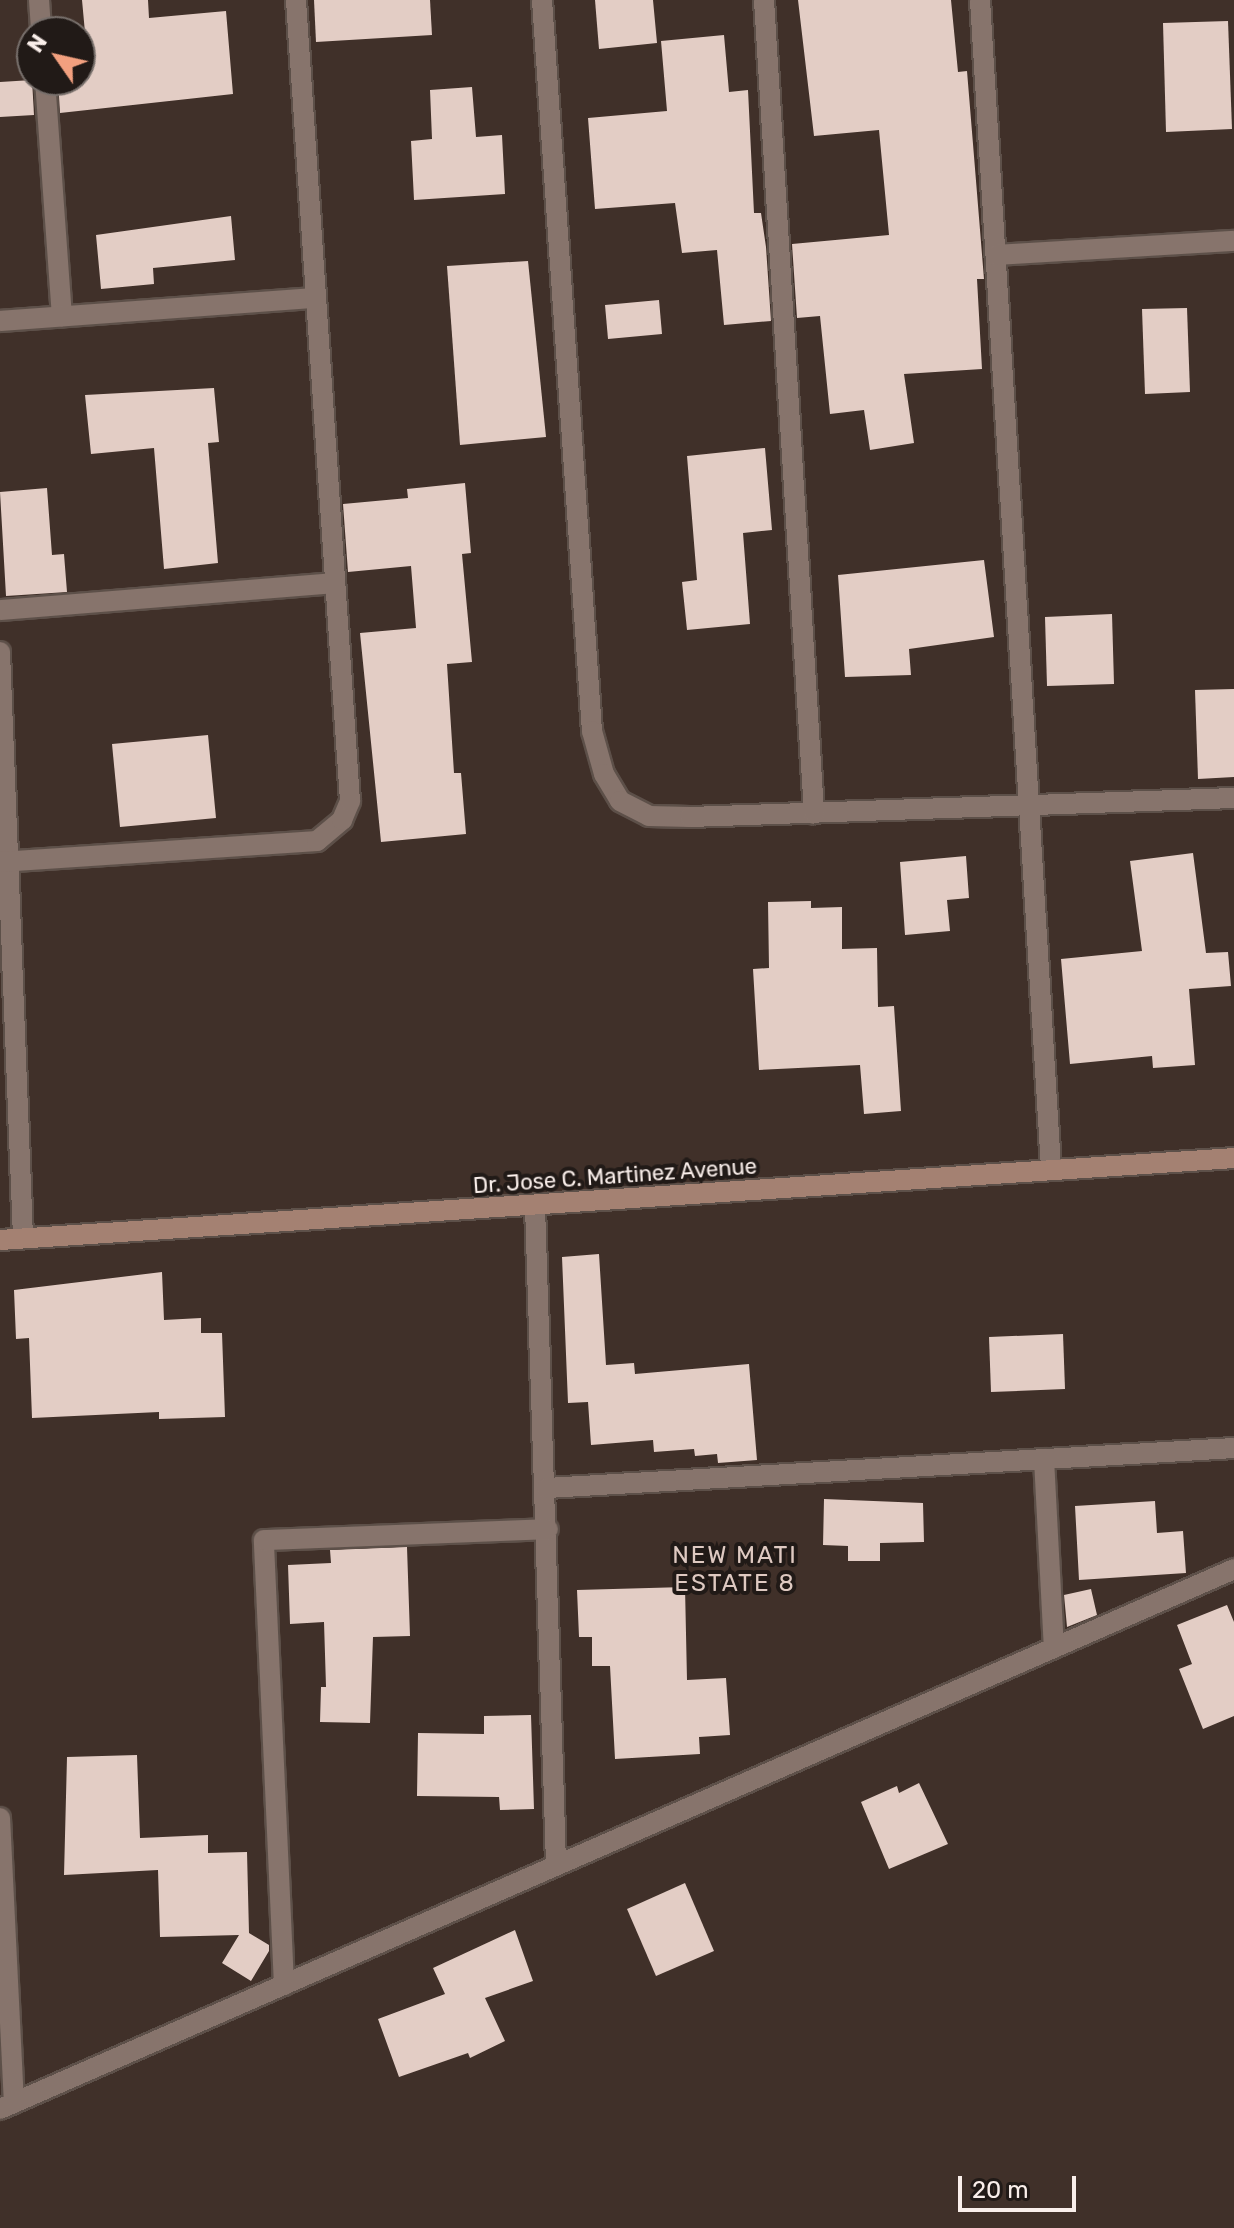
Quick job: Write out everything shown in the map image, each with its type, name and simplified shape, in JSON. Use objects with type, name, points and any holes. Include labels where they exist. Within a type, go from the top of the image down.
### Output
[{"type":"street","points":[[5,862],[317,841],[331,834],[350,801],[296,0]]},
{"type":"street","points":[[542,0],[592,731],[604,774],[620,801],[649,816],[1234,798]]},
{"type":"street","points":[[764,0],[814,813]]},
{"type":"street","points":[[980,0],[1032,805],[1051,1168]]},
{"type":"street","points":[[46,96],[62,316]]},
{"type":"street","points":[[997,255],[1234,241]]},
{"type":"street","points":[[0,321],[315,298]]},
{"type":"street","points":[[0,610],[335,583]]},
{"type":"street","points":[[0,652],[5,862],[23,1238]]},
{"type":"street","name":"Dr. Jose C. Martinez Avenue","points":[[0,1240],[1234,1158]]},
{"type":"street","points":[[535,1206],[547,1488],[556,1865]]},
{"type":"street","points":[[547,1488],[1234,1448]]},
{"type":"street","points":[[1044,1459],[1054,1648]]},
{"type":"street","points":[[284,1985],[264,1540],[548,1529]]},
{"type":"street","points":[[0,1818],[7,2106],[1234,1569]]},
{"type":"building","points":[[82,0],[148,0],[149,18],[226,11],[233,94],[60,113],[59,96],[96,96],[96,16],[83,16]]},
{"type":"building","points":[[314,0],[430,0],[432,35],[316,42]]},
{"type":"building","points":[[595,0],[653,0],[657,43],[599,49]]},
{"type":"building","points":[[798,0],[951,0],[958,72],[967,71],[984,279],[977,279],[982,369],[904,374],[914,443],[870,450],[864,410],[830,414],[820,316],[797,318],[792,244],[889,235],[879,130],[814,136]]},
{"type":"building","points":[[1228,21],[1232,129],[1166,132],[1163,23]]},
{"type":"building","points":[[724,35],[729,92],[748,90],[754,213],[761,213],[771,321],[724,325],[717,250],[682,253],[675,203],[595,209],[588,118],[667,111],[661,41]]},
{"type":"building","points":[[16,81],[16,96],[33,96],[34,115],[0,117],[0,82]]},
{"type":"building","points":[[472,87],[476,137],[502,135],[505,194],[414,200],[411,141],[432,139],[430,90]]},
{"type":"building","points":[[231,216],[235,260],[153,268],[154,284],[101,289],[96,235]]},
{"type":"building","points":[[528,261],[546,437],[460,445],[447,266]]},
{"type":"building","points":[[659,300],[662,334],[608,339],[605,305]]},
{"type":"building","points":[[1187,308],[1190,392],[1145,394],[1142,309]]},
{"type":"building","points":[[214,388],[219,442],[208,443],[218,563],[164,569],[154,448],[91,454],[85,395]]},
{"type":"building","points":[[765,448],[772,530],[743,533],[750,624],[687,630],[682,582],[697,580],[687,456]]},
{"type":"building","points":[[465,483],[471,553],[462,554],[472,662],[447,664],[454,773],[461,773],[466,834],[381,842],[360,633],[416,628],[411,566],[348,572],[343,504],[408,498],[407,489]]},
{"type":"building","points":[[47,488],[52,555],[64,554],[67,592],[6,596],[0,492]]},
{"type":"building","points":[[984,560],[994,637],[909,649],[911,675],[845,677],[838,575]]},
{"type":"building","points":[[1112,614],[1114,684],[1047,686],[1045,617]]},
{"type":"building","points":[[1234,689],[1234,777],[1198,779],[1195,690]]},
{"type":"building","points":[[208,735],[216,818],[120,827],[112,744]]},
{"type":"building","points":[[1193,853],[1206,953],[1228,952],[1231,986],[1189,989],[1195,1065],[1153,1068],[1152,1056],[1070,1064],[1061,959],[1142,951],[1130,861]]},
{"type":"building","points":[[966,856],[969,898],[947,900],[950,931],[905,935],[900,862]]},
{"type":"building","points":[[811,901],[811,908],[842,907],[842,949],[877,948],[878,1007],[894,1006],[901,1111],[864,1114],[860,1065],[759,1070],[753,969],[769,968],[768,902]]},
{"type":"building","points":[[599,1254],[606,1365],[634,1363],[635,1374],[749,1364],[757,1460],[718,1463],[717,1454],[695,1456],[694,1449],[654,1452],[653,1440],[591,1445],[588,1402],[568,1403],[562,1257]]},
{"type":"building","points":[[162,1272],[164,1320],[201,1318],[201,1333],[222,1333],[225,1417],[159,1419],[159,1412],[32,1418],[29,1338],[16,1339],[14,1290]]},
{"type":"building","points":[[1063,1334],[1065,1389],[991,1392],[989,1337]]},
{"type":"building","points":[[824,1499],[923,1503],[924,1542],[880,1543],[880,1561],[848,1561],[848,1546],[823,1545]]},
{"type":"building","points":[[1155,1501],[1157,1533],[1183,1531],[1186,1573],[1079,1580],[1075,1506]]},
{"type":"building","points":[[407,1547],[410,1636],[373,1637],[370,1723],[320,1722],[321,1687],[326,1687],[324,1622],[290,1624],[288,1565],[331,1563],[330,1550]]},
{"type":"building","points":[[685,1587],[687,1680],[726,1678],[730,1735],[699,1737],[700,1754],[615,1759],[610,1666],[592,1666],[592,1637],[579,1637],[577,1590]]},
{"type":"building","points":[[1091,1589],[1097,1615],[1067,1627],[1064,1595]]},
{"type":"building","points":[[1227,1605],[1234,1622],[1234,1716],[1203,1729],[1179,1669],[1192,1664],[1177,1625]]},
{"type":"building","points":[[531,1715],[534,1809],[500,1810],[499,1797],[417,1796],[418,1733],[484,1734],[484,1716]]},
{"type":"building","points":[[137,1755],[140,1838],[208,1835],[208,1853],[247,1852],[249,1933],[269,1945],[269,1951],[251,1981],[222,1963],[239,1935],[160,1937],[158,1870],[64,1875],[67,1757]]},
{"type":"building","points":[[919,1783],[948,1844],[889,1869],[861,1802],[897,1786],[899,1793]]},
{"type":"building","points":[[685,1883],[714,1951],[656,1976],[627,1909]]},
{"type":"building","points":[[515,1930],[533,1981],[485,1998],[505,2041],[470,2058],[468,2053],[399,2077],[378,2019],[445,1994],[433,1968]]},
{"type":"district","name":"NEW MATI ESTATE 8","points":[[735,1570]]}]
